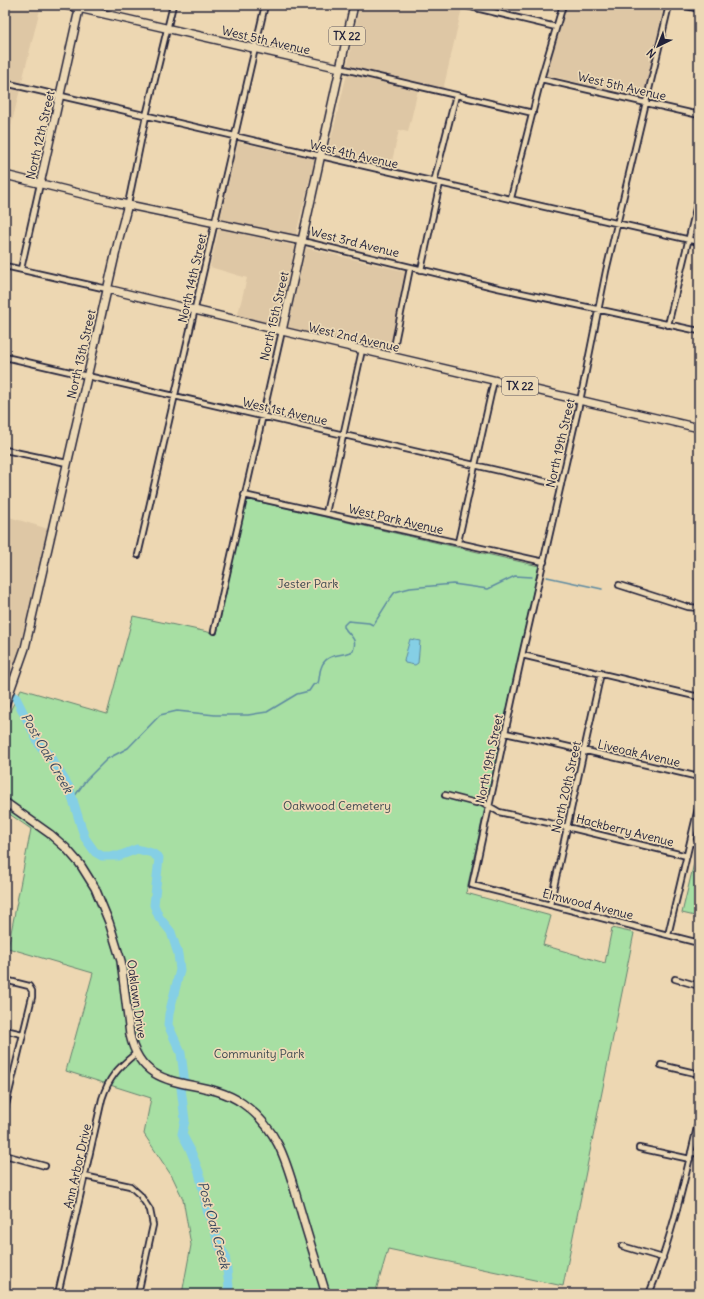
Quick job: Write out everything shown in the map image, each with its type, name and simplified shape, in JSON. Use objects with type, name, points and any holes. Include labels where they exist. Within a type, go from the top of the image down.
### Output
[{"type":"street","name":"West 5th Avenue","points":[[65,5],[80,7],[167,29],[533,113]]},
{"type":"street","name":"North 13th Street","points":[[5,706],[25,648],[66,463],[128,204],[146,116],[173,5]]},
{"type":"street","name":"North 14th Street","points":[[138,554],[265,5]]},
{"type":"street","name":"North 15th Street","points":[[214,631],[354,5]]},
{"type":"street","points":[[463,5],[556,26]]},
{"type":"street","points":[[511,198],[541,79],[556,26],[564,5]]},
{"type":"street","name":"North 19th Street","points":[[472,885],[580,400],[598,309],[668,5]]},
{"type":"street","points":[[683,5],[699,9]]},
{"type":"street","name":"North 12th Street","points":[[21,269],[80,7]]},
{"type":"street","name":"West 5th Avenue","points":[[541,79],[699,115]]},
{"type":"street","name":"West 4th Avenue","points":[[5,83],[434,182],[618,222],[699,242]]},
{"type":"street","points":[[434,182],[456,95]]},
{"type":"street","name":"West 3rd Avenue","points":[[5,175],[128,204],[302,241],[410,268],[699,332]]},
{"type":"street","points":[[421,270],[440,183]]},
{"type":"street","points":[[668,325],[699,196]]},
{"type":"street","name":"West 2nd Avenue","points":[[5,266],[699,428]]},
{"type":"street","points":[[392,357],[410,268]]},
{"type":"street","points":[[326,513],[362,350]]},
{"type":"street","name":"West 1st Avenue","points":[[5,357],[561,485]]},
{"type":"street","points":[[458,542],[494,380]]},
{"type":"street","points":[[5,450],[66,463]]},
{"type":"street","name":"West Park Avenue","points":[[244,496],[544,562]]},
{"type":"street","points":[[619,585],[676,603],[699,608]]},
{"type":"street","points":[[522,655],[699,697]]},
{"type":"street","name":"North 20th Street","points":[[550,905],[601,673]]},
{"type":"street","name":"Liveoak Avenue","points":[[505,733],[699,777]]},
{"type":"street","points":[[445,795],[476,803],[482,802],[489,806]]},
{"type":"street","name":"Oaklawn Drive","points":[[5,802],[50,834],[66,848],[80,864],[95,888],[109,922],[121,961],[130,1036],[135,1054],[143,1065],[153,1074],[173,1081],[207,1088],[232,1097],[250,1108],[265,1123],[279,1146],[287,1167],[326,1294]]},
{"type":"street","points":[[668,935],[699,804]]},
{"type":"street","name":"Hackberry Avenue","points":[[489,806],[499,812],[687,856]]},
{"type":"street","name":"Hackberry Avenue","points":[[690,842],[699,844]]},
{"type":"street","name":"Elmwood Avenue","points":[[472,885],[699,943]]},
{"type":"street","points":[[675,979],[699,986]]},
{"type":"street","points":[[5,980],[24,984],[31,988],[32,997],[5,1109]]},
{"type":"street","points":[[5,1030],[22,1034]]},
{"type":"street","name":"Ann Arbor Drive","points":[[58,1294],[102,1099],[109,1080],[122,1065],[135,1054]]},
{"type":"street","points":[[661,1065],[699,1074]]},
{"type":"street","points":[[649,1294],[663,1258],[690,1159],[699,1119]]},
{"type":"street","points":[[639,1148],[690,1159]]},
{"type":"street","points":[[691,1152],[699,1154]]},
{"type":"street","points":[[5,1155],[45,1166]]},
{"type":"street","points":[[84,1176],[130,1186],[140,1195],[150,1210],[153,1225],[138,1294]]},
{"type":"street","points":[[622,1246],[663,1258]]},
{"type":"shaded area","points":[[5,5],[41,5],[5,150]]},
{"type":"shaded area","points":[[360,5],[451,5],[462,8],[443,90],[347,67]]},
{"type":"shaded area","points":[[567,5],[664,5],[644,98],[546,75]]},
{"type":"shaded area","points":[[347,74],[418,90],[408,132],[399,130],[390,170],[327,155]]},
{"type":"shaded area","points":[[238,142],[315,159],[295,238],[220,220]]},
{"type":"shaded area","points":[[219,228],[295,246],[277,327],[237,318],[247,278],[210,267]]},
{"type":"shaded area","points":[[306,248],[408,272],[390,352],[288,329]]},
{"type":"shaded area","points":[[5,486],[9,487],[6,516],[48,529],[16,662],[5,666]]},
{"type":"green space","points":[[246,499],[539,566],[466,893],[551,916],[543,945],[605,963],[612,928],[634,933],[563,1286],[388,1249],[375,1294],[182,1294],[191,1245],[183,1199],[173,1178],[144,1134],[151,1098],[66,1071],[93,973],[8,948],[31,829],[5,811],[5,721],[21,689],[107,714],[133,616],[217,634]]},
{"type":"green space","points":[[697,851],[699,851],[699,917],[682,913]]},
{"type":"water","points":[[410,639],[420,641],[418,663],[415,665],[405,663],[404,660]]},
{"type":"waterway","points":[[72,800],[86,780],[107,759],[128,748],[160,715],[177,711],[215,715],[248,715],[267,712],[297,694],[309,691],[313,685],[318,683],[321,668],[327,659],[353,651],[355,643],[354,640],[344,625],[348,621],[369,623],[373,625],[395,592],[410,588],[453,584],[488,589],[515,576],[532,577]]},
{"type":"waterway","points":[[547,577],[602,589]]},
{"type":"waterway","name":"Post Oak Creek","points":[[5,691],[16,698],[40,746],[48,753],[69,787],[85,838],[95,852],[102,856],[119,856],[137,849],[152,853],[159,858],[154,905],[159,917],[171,932],[178,954],[180,970],[169,1014],[168,1025],[181,1053],[184,1079]]},
{"type":"waterway","name":"Post Oak Creek","points":[[181,1088],[185,1120],[182,1134],[199,1172],[208,1214],[212,1221],[219,1246],[225,1255],[229,1286],[227,1294]]},
{"type":"park label","name":"Jester Park","points":[[308,583]]},
{"type":"park label","name":"Oakwood Cemetery","points":[[337,805]]},
{"type":"park label","name":"Community Park","points":[[259,1053]]}]
